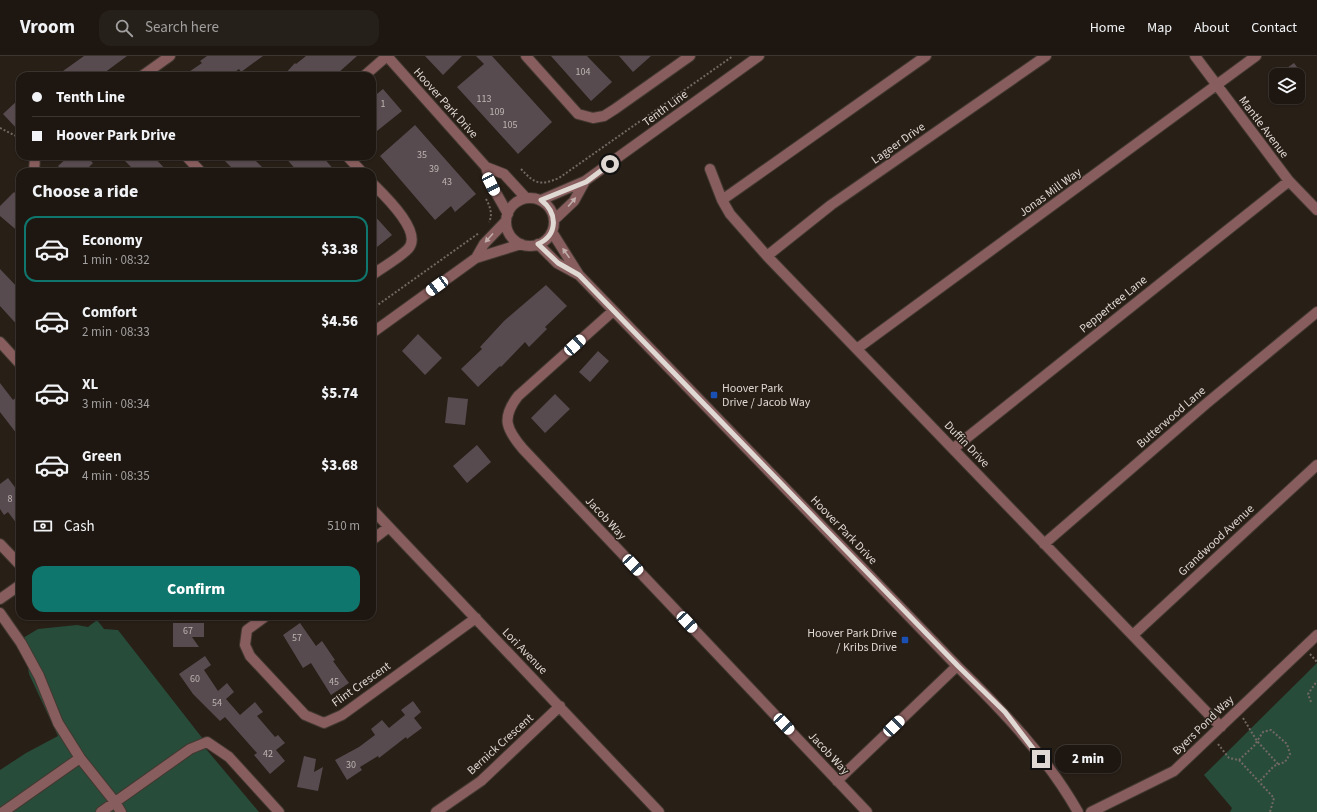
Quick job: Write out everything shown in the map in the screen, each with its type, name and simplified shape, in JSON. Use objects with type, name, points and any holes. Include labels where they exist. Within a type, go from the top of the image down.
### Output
[{"type":"street","points":[[148,72],[170,56]]},
{"type":"street","points":[[369,72],[387,56]]},
{"type":"street","name":"Hoover Park Drive","points":[[387,56],[486,167],[491,184],[507,217]]},
{"type":"street","points":[[526,56],[578,114],[593,118],[604,116],[615,109],[685,57]]},
{"type":"street","name":"Tenth Line","points":[[541,200],[586,182],[759,56]]},
{"type":"street","points":[[722,200],[926,56]]},
{"type":"street","name":"Lageer Drive","points":[[767,256],[831,205],[1046,56]]},
{"type":"street","name":"Mantle Avenue","points":[[1195,56],[1289,181],[1317,210]]},
{"type":"street","name":"Jonas Mill Way","points":[[858,348],[1256,56]]},
{"type":"street","points":[[190,160],[197,168]]},
{"type":"street","points":[[351,160],[358,168]]},
{"type":"street","name":"Hoover Park Drive","points":[[486,167],[504,174],[526,198]]},
{"type":"street","name":"Duffin Drive","points":[[710,168],[722,200],[730,214],[767,256],[858,348],[1044,544],[1134,634],[1220,727]]},
{"type":"street","name":"Peppertree Lane","points":[[954,448],[1289,181]]},
{"type":"street","name":"Tenth Line","points":[[554,220],[572,203],[586,182]]},
{"type":"street","points":[[376,186],[404,218],[410,230],[411,241],[409,248],[376,272]]},
{"type":"street","points":[[376,330],[476,258],[521,244],[538,244],[548,238],[552,232],[554,220],[552,212],[541,200],[526,198],[515,204],[507,217],[484,244],[476,258]]},
{"type":"street","points":[[507,217],[510,235],[521,244]]},
{"type":"street","name":"Hoover Park Drive","points":[[552,232],[579,275],[958,666],[1005,712],[1050,771],[1078,812]]},
{"type":"street","name":"Hoover Park Drive","points":[[538,244],[558,263],[579,275]]},
{"type":"street","name":"Jacob Way","points":[[613,310],[518,396],[508,412],[508,430],[523,449],[867,812]]},
{"type":"street","name":"Butterwood Lane","points":[[1044,544],[1207,403],[1317,312]]},
{"type":"street","points":[[0,342],[16,360]]},
{"type":"street","name":"Grandwood Avenue","points":[[1134,634],[1317,465]]},
{"type":"street","name":"Lori Avenue","points":[[376,513],[560,706],[654,811]]},
{"type":"street","points":[[376,537],[390,527]]},
{"type":"street","points":[[0,544],[16,561]]},
{"type":"street","points":[[0,599],[16,588]]},
{"type":"street","points":[[0,613],[21,643],[38,676],[58,723],[80,758],[115,802],[121,812]]},
{"type":"street","name":"Flint Crescent","points":[[261,620],[247,630],[245,645],[250,656],[305,715],[324,723],[342,715],[476,618]]},
{"type":"street","name":"Byers Pond Way","points":[[1091,812],[1174,771],[1317,635]]},
{"type":"street","points":[[837,780],[958,666]]},
{"type":"street","name":"Bernick Crescent","points":[[436,812],[481,781],[560,706]]},
{"type":"street","points":[[102,812],[190,749],[207,742],[229,757],[279,812]]},
{"type":"street","points":[[3,812],[80,758]]},
{"type":"path","points":[[521,169],[530,179],[537,183],[550,182],[559,178],[733,56]]},
{"type":"path","points":[[0,128],[16,136]]},
{"type":"path","points":[[486,200],[490,207],[491,220],[486,226]]},
{"type":"path","points":[[376,306],[480,232]]},
{"type":"path","points":[[1311,702],[1308,694],[1317,680]]},
{"type":"path","points":[[1239,710],[1257,742],[1278,764]]},
{"type":"path","points":[[1239,760],[1257,742],[1263,732],[1271,730],[1287,744],[1290,754],[1285,762],[1274,766],[1259,782]]},
{"type":"path","points":[[1211,735],[1229,758],[1239,760],[1274,798],[1270,812]]},
{"type":"green space","points":[[97,620],[104,629],[118,630],[203,739],[201,743],[259,812],[0,812],[0,770],[26,753],[58,736],[29,674],[23,638],[38,629],[77,625],[88,627]]},
{"type":"green space","points":[[1317,663],[1317,812],[1230,812],[1232,808],[1204,775]]},
{"type":"building","points":[[84,56],[127,56],[105,72],[62,72]]},
{"type":"building","points":[[207,56],[263,56],[241,72],[239,69],[235,72],[189,72],[202,63],[200,61]]},
{"type":"building","points":[[306,56],[357,56],[339,72],[287,72],[295,63],[296,64]]},
{"type":"building","points":[[425,56],[462,56],[443,75]]},
{"type":"building","points":[[476,56],[492,56],[552,122],[518,154],[457,87],[484,64]]},
{"type":"building","points":[[551,56],[587,56],[612,82],[591,101]]},
{"type":"building","points":[[619,56],[651,56],[633,72]]},
{"type":"building","points":[[1294,63],[1298,68],[1287,68]]},
{"type":"building","points":[[383,89],[402,111],[376,132],[376,95]]},
{"type":"building","points":[[16,102],[16,128],[3,114]]},
{"type":"building","points":[[415,125],[476,194],[455,212],[451,206],[435,220],[380,156]]},
{"type":"building","points":[[65,160],[90,160],[93,163],[89,167],[90,168],[60,168],[58,166]]},
{"type":"building","points":[[124,160],[157,160],[164,168],[132,168]]},
{"type":"building","points":[[224,160],[255,160],[263,168],[230,168],[231,167]]},
{"type":"building","points":[[288,160],[326,160],[332,168],[294,168]]},
{"type":"building","points":[[14,192],[16,194],[16,230],[0,216],[0,206]]},
{"type":"building","points":[[376,217],[392,235],[376,248]]},
{"type":"building","points":[[0,269],[16,286],[16,324],[0,306]]},
{"type":"building","points":[[546,285],[567,306],[545,327],[547,329],[529,347],[525,342],[501,367],[500,366],[478,387],[461,369],[482,349],[480,347],[504,321]]},
{"type":"building","points":[[418,334],[442,358],[425,375],[402,351]]},
{"type":"building","points":[[598,351],[609,361],[590,382],[579,372]]},
{"type":"building","points":[[0,383],[13,400],[16,397],[16,433],[0,412]]},
{"type":"building","points":[[555,394],[570,409],[545,433],[531,418]]},
{"type":"building","points":[[448,397],[468,399],[465,425],[445,423]]},
{"type":"building","points":[[477,445],[491,462],[467,483],[453,466]]},
{"type":"building","points":[[8,478],[16,489],[16,523],[8,512],[4,515],[0,509],[0,484]]},
{"type":"building","points":[[173,623],[204,623],[204,637],[192,637],[199,647],[173,647]]},
{"type":"building","points":[[300,623],[316,646],[322,641],[335,660],[333,661],[349,683],[331,695],[311,663],[303,668],[283,635]]},
{"type":"building","points":[[205,656],[211,665],[204,670],[218,691],[227,683],[234,692],[226,699],[240,715],[255,702],[263,712],[257,716],[275,737],[278,735],[285,743],[276,750],[285,761],[270,774],[254,755],[257,753],[225,717],[220,721],[193,694],[179,674]]},
{"type":"building","points":[[413,701],[421,712],[414,718],[422,728],[407,739],[406,737],[379,758],[378,756],[360,767],[362,770],[347,780],[335,760],[359,747],[375,735],[371,729],[382,720],[389,728],[405,715],[401,710]]},
{"type":"building","points":[[304,756],[316,759],[314,772],[323,767],[318,791],[297,787]]},
{"type":"place","name":"Hoover Park Drive / Jacob Way","points":[[714,395]]},
{"type":"place","name":"Hoover Park Drive / Kribs Drive","points":[[905,640]]},
{"type":"route","points":[[610,164],[586,182],[541,200],[548,205],[552,212],[554,227],[548,238],[538,244],[558,263],[579,275],[958,666],[1005,712],[1041,759]]}]
